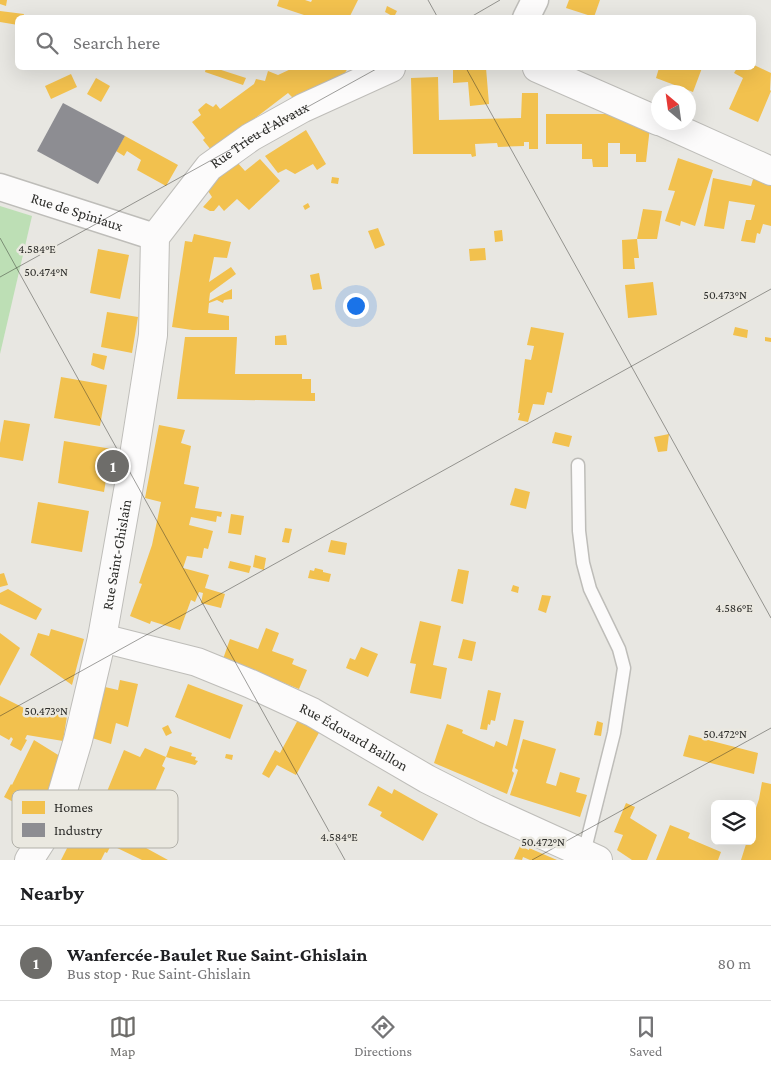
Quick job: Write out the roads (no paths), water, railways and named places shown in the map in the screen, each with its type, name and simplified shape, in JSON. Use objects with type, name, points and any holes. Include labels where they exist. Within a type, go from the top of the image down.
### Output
[{"type":"main road","name":"Rue Trieu d'Alvaux","points":[[155,237],[210,167],[251,137],[303,108],[387,70]]},
{"type":"main road","points":[[542,70],[651,118]]},
{"type":"main road","points":[[678,130],[771,171]]},
{"type":"main road","name":"Rue Saint-Ghislain","points":[[63,790],[78,740],[102,638],[132,468],[153,335],[155,237]]},
{"type":"main road","name":"Rue Édouard Baillon","points":[[102,638],[197,662],[251,684],[312,712],[427,779],[486,809],[591,857]]},
{"type":"main road","name":"Rue Saint-Ghislain","points":[[29,860],[37,848]]},
{"type":"street","points":[[528,15],[535,0]]},
{"type":"street","name":"Rue de Spiniaux","points":[[0,187],[155,237]]},
{"type":"lane","points":[[578,465],[579,530],[583,563],[590,588],[618,649],[624,668],[591,857]]},
{"type":"place","name":"Wanfercée-Baulet Rue Saint-Ghislain","points":[[113,466]]}]
